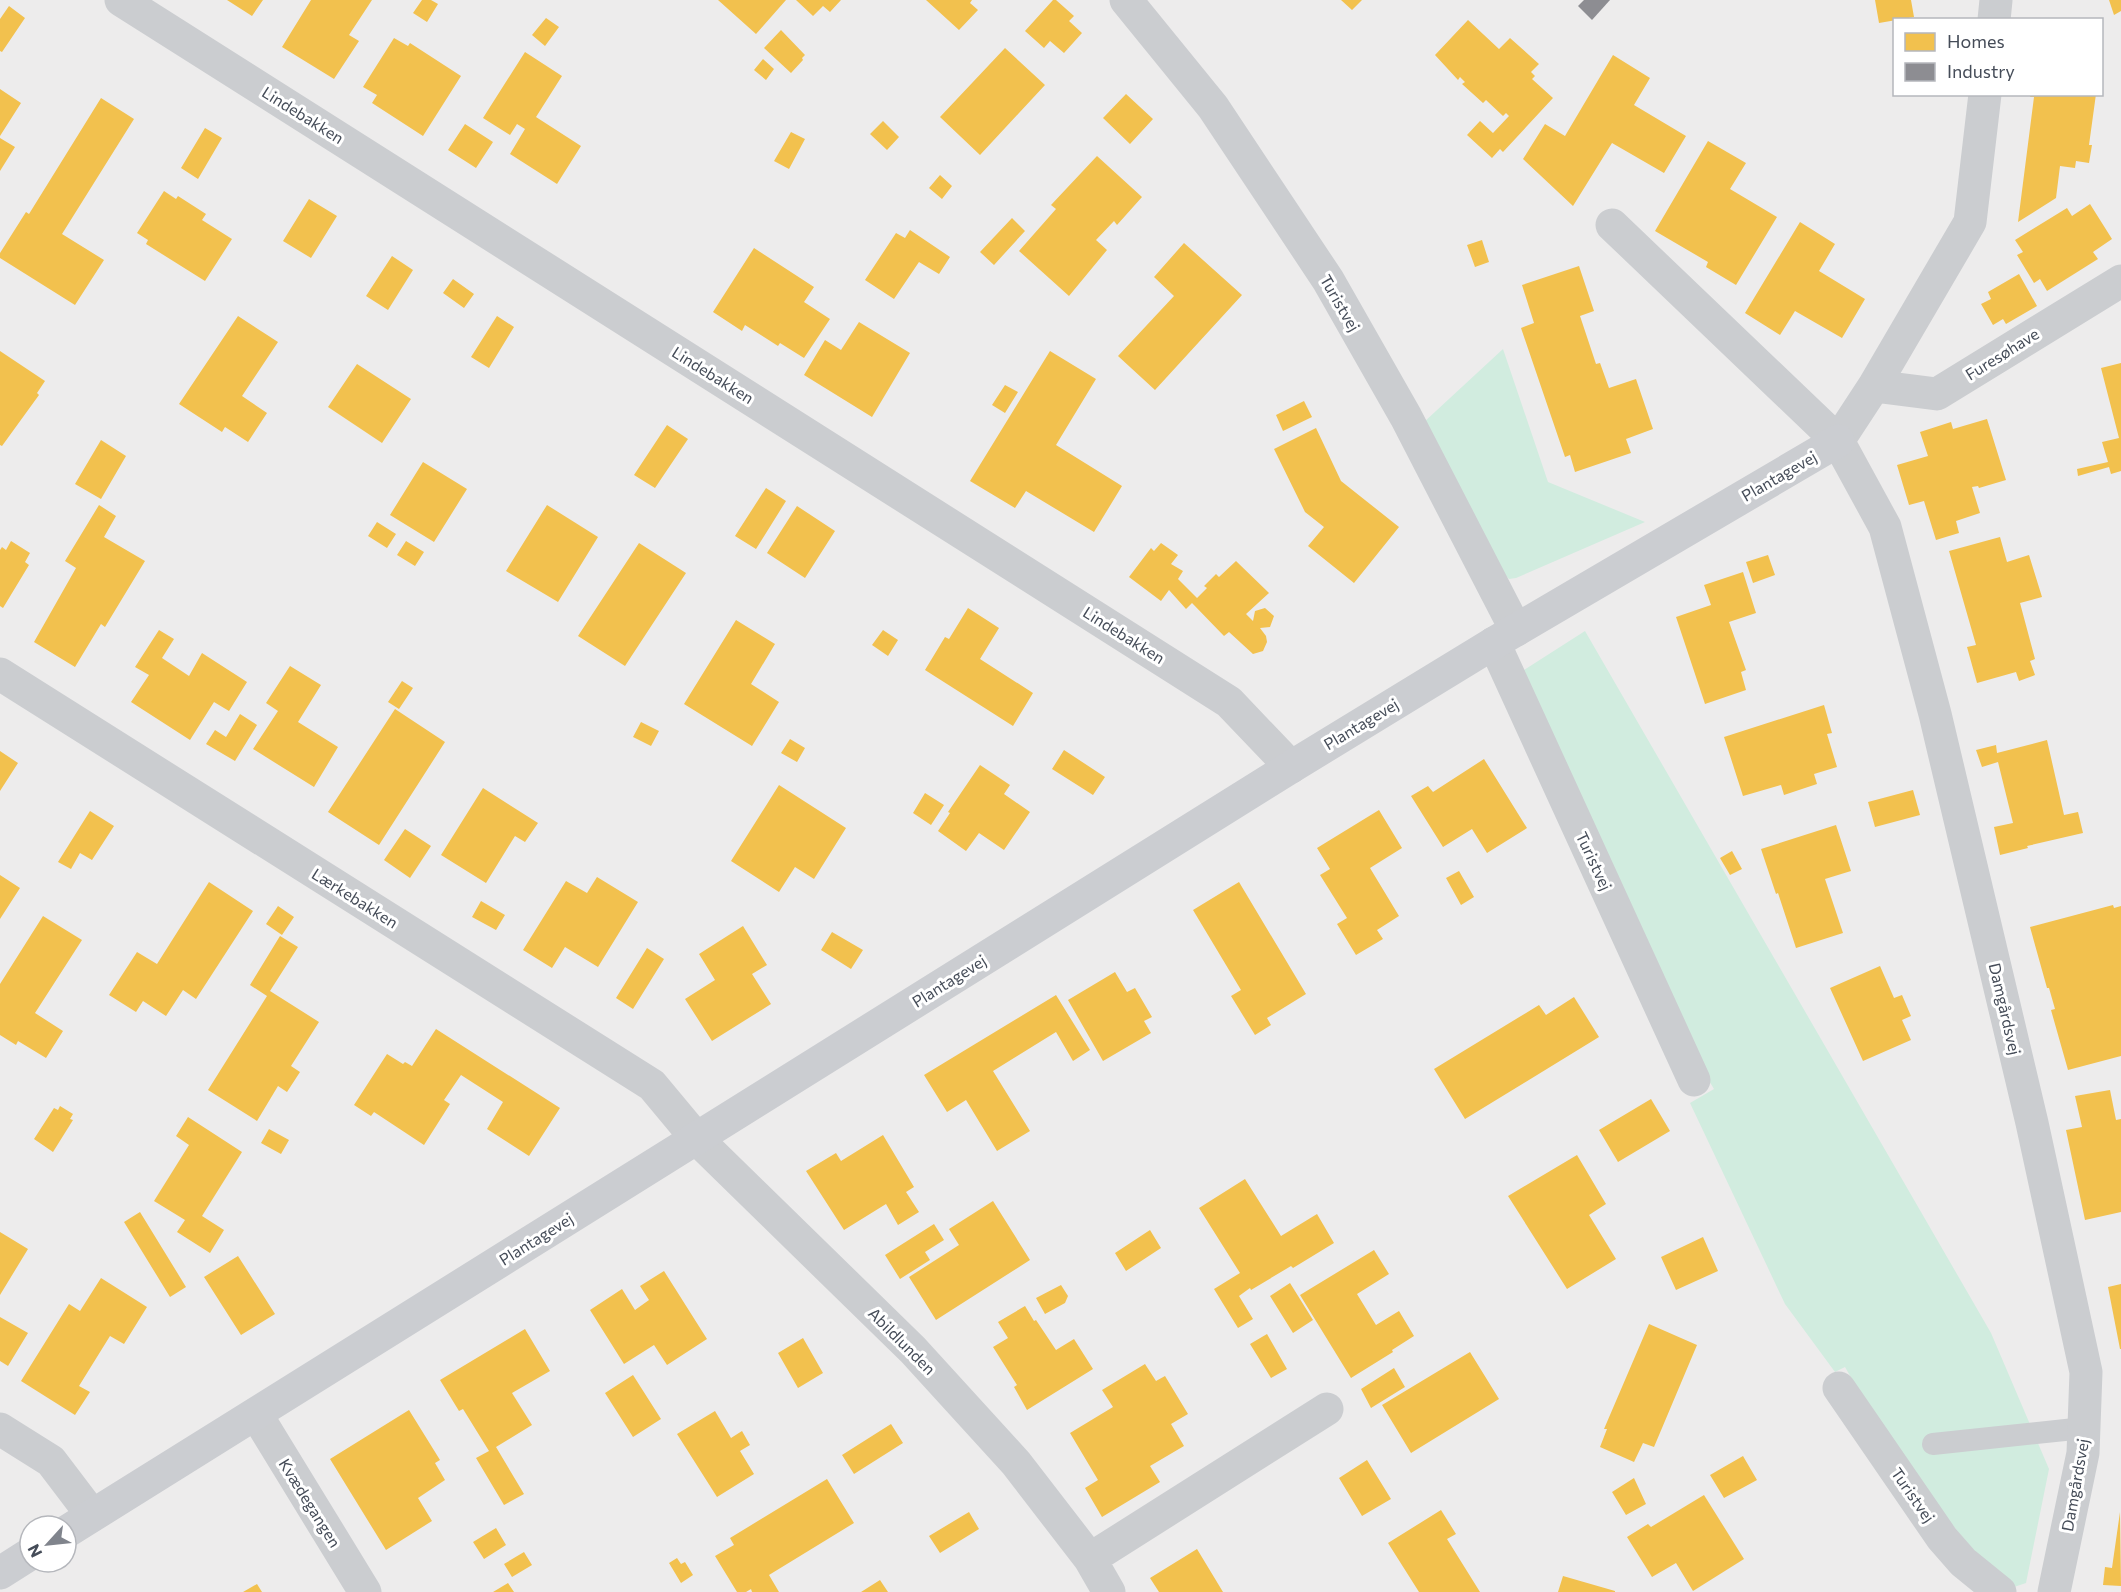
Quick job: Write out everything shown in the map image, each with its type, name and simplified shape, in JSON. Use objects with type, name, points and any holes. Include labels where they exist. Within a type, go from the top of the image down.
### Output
[{"type":"street","name":"Lindebakken","points":[[121,0],[1229,702],[1291,767]]},
{"type":"street","name":"Turistvej","points":[[1126,0],[1213,107],[1328,280],[1406,417],[1505,636],[1694,1080]]},
{"type":"street","points":[[1994,18],[1996,0]]},
{"type":"street","name":"Plantagevej","points":[[79,1523],[1291,767],[1505,636],[1838,441],[1874,386],[1970,222],[1985,96]]},
{"type":"street","name":"Plantagevej","points":[[1612,225],[1838,441]]},
{"type":"street","name":"Furesøhave","points":[[1874,386],[1937,394],[2121,280]]},
{"type":"street","name":"Damgårdsvej","points":[[1838,441],[1885,527],[1935,714],[2032,1123],[2086,1372],[2083,1453],[2054,1592]]},
{"type":"street","name":"Lærkebakken","points":[[0,674],[652,1085],[696,1138]]},
{"type":"street","name":"Abildlunden","points":[[696,1138],[913,1350],[1016,1463],[1090,1559],[1109,1592]]},
{"type":"street","name":"Turistvej","points":[[1839,1388],[1942,1538],[1964,1562],[2000,1592]]},
{"type":"street","points":[[1090,1559],[1328,1409]]},
{"type":"street","name":"Kvædegangen","points":[[256,1414],[365,1592]]},
{"type":"street","points":[[0,1428],[51,1461],[79,1523]]},
{"type":"street","points":[[0,1573],[18,1562]]},
{"type":"lane","points":[[1933,1444],[2084,1428]]},
{"type":"green space","points":[[1503,349],[1548,482],[1645,522],[1509,579],[1498,568],[1423,423]]},
{"type":"green space","points":[[1585,631],[1991,1333],[2049,1469],[2026,1583],[2014,1587],[2003,1585],[1901,1464],[1845,1367],[1835,1372],[1785,1304],[1690,1103],[1714,1089],[1696,1059],[1521,672]]},
{"type":"building: Homes","points":[[227,0],[263,0],[252,16]]},
{"type":"building: Homes","points":[[311,0],[372,0],[349,35],[359,41],[334,79],[282,47]]},
{"type":"building: Homes","points":[[422,0],[431,0],[438,4],[427,22],[413,13]]},
{"type":"building: Homes","points":[[718,0],[786,0],[756,34]]},
{"type":"building: Homes","points":[[796,0],[841,0],[830,12],[823,6],[813,16]]},
{"type":"building: Homes","points":[[926,0],[972,0],[970,3],[978,10],[959,30]]},
{"type":"building: Homes","points":[[1053,0],[1056,0],[1074,16],[1069,21],[1082,33],[1064,53],[1050,41],[1044,48],[1025,31]]},
{"type":"building: Homes","points":[[1341,0],[1362,0],[1352,10]]},
{"type":"building: Homes","points":[[1875,0],[1911,0],[1914,17],[1893,18],[1893,21],[1879,23]]},
{"type":"building: Homes","points":[[2109,0],[2121,0],[2121,11],[2114,15]]},
{"type":"building: Homes","points":[[9,6],[25,18],[2,52],[0,51],[0,19]]},
{"type":"building: Homes","points":[[546,18],[559,27],[545,46],[532,35]]},
{"type":"building: Homes","points":[[1468,20],[1499,49],[1510,38],[1539,64],[1531,72],[1535,76],[1532,79],[1553,98],[1503,152],[1500,149],[1492,158],[1467,135],[1480,121],[1493,133],[1509,116],[1506,113],[1503,116],[1486,100],[1483,103],[1462,84],[1465,82],[1460,77],[1458,80],[1435,55]]},
{"type":"building: Homes","points":[[781,30],[805,55],[791,73],[764,48]]},
{"type":"building: Homes","points":[[394,38],[408,46],[410,43],[461,76],[423,136],[372,103],[377,95],[363,87]]},
{"type":"building: Homes","points":[[1005,48],[1045,85],[980,155],[940,117]]},
{"type":"building: Homes","points":[[525,52],[562,76],[536,117],[581,146],[557,184],[510,154],[525,129],[517,124],[510,135],[483,118]]},
{"type":"building: Homes","points":[[1613,55],[1650,78],[1634,105],[1686,136],[1664,173],[1612,143],[1573,206],[1523,159],[1545,124],[1565,136]]},
{"type":"building: Homes","points":[[763,59],[774,69],[766,80],[754,70]]},
{"type":"building: Homes","points":[[0,89],[21,103],[0,136]]},
{"type":"building: Homes","points":[[1126,94],[1153,119],[1130,144],[1103,118]]},
{"type":"building: Homes","points":[[2096,96],[2089,145],[2092,145],[2089,163],[2076,161],[2075,168],[2060,166],[2056,198],[2018,222],[2034,97],[2030,97]]},
{"type":"building: Homes","points":[[101,98],[134,119],[62,234],[104,260],[75,305],[0,258],[0,253],[26,212],[29,214]]},
{"type":"building: Homes","points":[[883,121],[899,137],[887,150],[870,134]]},
{"type":"building: Homes","points":[[465,124],[493,142],[476,168],[448,150]]},
{"type":"building: Homes","points":[[205,128],[222,138],[198,179],[181,168]]},
{"type":"building: Homes","points":[[791,132],[805,139],[789,169],[774,161]]},
{"type":"building: Homes","points":[[0,138],[15,147],[0,171]]},
{"type":"building: Homes","points":[[1708,141],[1746,163],[1730,189],[1777,217],[1736,285],[1706,267],[1708,262],[1655,231]]},
{"type":"building: Homes","points":[[1097,156],[1142,197],[1117,225],[1114,221],[1096,240],[1107,250],[1069,296],[1019,251],[1056,209],[1051,205]]},
{"type":"building: Homes","points":[[940,175],[952,186],[942,199],[929,188]]},
{"type":"building: Homes","points":[[164,191],[176,199],[178,196],[206,214],[202,220],[232,239],[205,281],[146,244],[148,240],[137,233]]},
{"type":"building: Homes","points":[[309,199],[337,216],[311,258],[283,241]]},
{"type":"building: Homes","points":[[2090,204],[2112,239],[2093,252],[2098,259],[2047,291],[2040,279],[2034,283],[2017,255],[2023,252],[2015,240],[2067,208],[2072,216]]},
{"type":"building: Homes","points":[[1012,218],[1025,231],[994,265],[980,252]]},
{"type":"building: Homes","points":[[1800,222],[1835,244],[1819,271],[1865,299],[1842,338],[1795,311],[1780,335],[1745,313]]},
{"type":"building: Homes","points":[[910,230],[950,257],[939,274],[919,262],[894,299],[865,280],[896,233],[905,238]]},
{"type":"building: Homes","points":[[1482,240],[1489,262],[1475,267],[1467,245]]},
{"type":"building: Homes","points":[[1184,243],[1242,295],[1155,390],[1118,356],[1174,296],[1154,277]]},
{"type":"building: Homes","points":[[754,248],[814,287],[804,302],[830,319],[804,358],[780,343],[778,346],[745,325],[742,331],[713,312]]},
{"type":"building: Homes","points":[[392,256],[413,270],[388,310],[366,296]]},
{"type":"building: Homes","points":[[1579,266],[1594,311],[1580,316],[1596,364],[1600,363],[1609,388],[1636,379],[1653,429],[1626,439],[1631,453],[1575,472],[1570,455],[1565,457],[1521,328],[1534,323],[1522,285]]},
{"type":"building: Homes","points":[[2019,274],[2037,306],[2006,324],[2003,319],[1993,325],[1981,304],[1991,299],[1988,292]]},
{"type":"building: Homes","points":[[453,279],[474,294],[464,308],[443,293]]},
{"type":"building: Homes","points":[[238,316],[278,342],[242,396],[267,413],[248,442],[225,427],[222,432],[179,404]]},
{"type":"building: Homes","points":[[497,316],[514,327],[489,368],[471,357]]},
{"type":"building: Homes","points":[[859,322],[910,353],[872,417],[804,375],[825,340],[841,350]]},
{"type":"building: Homes","points":[[0,351],[45,381],[37,393],[39,395],[2,446],[0,445]]},
{"type":"building: Homes","points":[[1050,351],[1096,379],[1056,445],[1122,486],[1094,532],[1026,491],[1015,508],[970,481]]},
{"type":"building: Homes","points":[[2121,363],[2121,471],[2111,474],[2109,467],[2078,476],[2077,469],[2108,462],[2102,442],[2119,438],[2101,368]]},
{"type":"building: Homes","points":[[357,364],[411,399],[382,443],[328,407]]},
{"type":"building: Homes","points":[[1005,385],[1018,392],[1005,413],[992,405]]},
{"type":"building: Homes","points":[[1304,401],[1312,417],[1283,431],[1276,415]]},
{"type":"building: Homes","points":[[1987,419],[2006,480],[1979,488],[1978,486],[1972,487],[1980,513],[1956,521],[1959,533],[1936,540],[1924,501],[1909,505],[1897,465],[1928,456],[1920,432],[1951,422],[1953,429]]},
{"type":"building: Homes","points":[[667,425],[688,439],[655,488],[634,475]]},
{"type":"building: Homes","points":[[1316,428],[1341,481],[1399,527],[1354,583],[1308,546],[1324,527],[1305,512],[1274,449]]},
{"type":"building: Homes","points":[[101,440],[126,456],[101,499],[75,484]]},
{"type":"building: Homes","points":[[423,462],[467,489],[434,542],[390,515]]},
{"type":"building: Homes","points":[[766,488],[786,501],[756,549],[735,536]]},
{"type":"building: Homes","points":[[99,505],[116,516],[104,537],[145,561],[105,627],[101,624],[75,667],[34,642],[76,568],[65,561]]},
{"type":"building: Homes","points":[[547,505],[598,537],[558,602],[506,571]]},
{"type":"building: Homes","points":[[797,506],[835,531],[805,578],[767,553]]},
{"type":"building: Homes","points":[[377,522],[396,534],[387,548],[368,536]]},
{"type":"building: Homes","points":[[2000,537],[2007,562],[2029,555],[2042,597],[2020,603],[2035,659],[2030,661],[2035,675],[2019,681],[2016,672],[1977,683],[1967,647],[1976,645],[1949,551]]},
{"type":"building: Homes","points":[[11,541],[30,553],[25,562],[29,565],[3,608],[0,606],[0,550],[2,547],[6,550]]},
{"type":"building: Homes","points":[[406,541],[424,552],[415,566],[397,555]]},
{"type":"building: Homes","points":[[639,543],[686,573],[625,666],[578,636]]},
{"type":"building: Homes","points":[[1161,543],[1178,555],[1171,564],[1183,571],[1178,579],[1197,598],[1207,588],[1204,586],[1216,574],[1219,577],[1236,561],[1269,593],[1246,614],[1253,621],[1255,611],[1265,608],[1274,616],[1270,627],[1260,628],[1267,642],[1263,651],[1253,654],[1229,632],[1224,636],[1192,603],[1186,609],[1169,590],[1161,601],[1129,577],[1151,548],[1154,551]]},
{"type":"building: Homes","points":[[1768,555],[1775,575],[1753,583],[1746,562]]},
{"type":"building: Homes","points":[[1743,572],[1756,613],[1729,622],[1746,670],[1741,672],[1746,690],[1705,704],[1676,617],[1711,605],[1704,585]]},
{"type":"building: Homes","points":[[968,608],[999,628],[980,659],[1033,693],[1013,726],[925,670],[945,637],[949,639]]},
{"type":"building: Homes","points":[[736,620],[775,644],[751,684],[779,702],[752,746],[684,704]]},
{"type":"building: Homes","points":[[159,630],[174,639],[162,658],[189,676],[202,653],[247,682],[229,711],[214,702],[190,740],[131,702],[149,675],[135,667]]},
{"type":"building: Homes","points":[[883,630],[898,640],[888,656],[872,645]]},
{"type":"building: Homes","points":[[290,666],[321,685],[298,722],[338,747],[314,787],[253,749],[278,711],[266,703]]},
{"type":"building: Homes","points":[[402,681],[413,688],[399,709],[388,702]]},
{"type":"building: Homes","points":[[1824,705],[1832,733],[1827,734],[1837,767],[1814,774],[1817,784],[1784,795],[1781,785],[1743,796],[1724,737]]},
{"type":"building: Homes","points":[[395,709],[445,742],[379,845],[328,812]]},
{"type":"building: Homes","points":[[240,714],[257,725],[235,761],[206,744],[215,730],[226,737]]},
{"type":"building: Homes","points":[[641,722],[659,731],[651,746],[633,737]]},
{"type":"building: Homes","points":[[790,739],[805,748],[797,762],[781,753]]},
{"type":"building: Homes","points":[[2047,740],[2064,815],[2078,812],[2083,833],[2000,855],[1994,827],[2013,823],[1998,762],[1982,767],[1976,750],[1996,745],[1997,753]]},
{"type":"building: Homes","points":[[1064,750],[1105,777],[1093,795],[1052,769]]},
{"type":"building: Homes","points":[[0,751],[18,763],[0,791]]},
{"type":"building: Homes","points":[[1484,759],[1527,828],[1487,853],[1472,829],[1443,847],[1411,796],[1428,786],[1433,792]]},
{"type":"building: Homes","points":[[980,765],[1010,785],[1004,794],[1030,812],[1004,850],[979,833],[966,851],[938,831]]},
{"type":"building: Homes","points":[[779,785],[846,828],[814,879],[795,867],[779,892],[731,861]]},
{"type":"building: Homes","points":[[483,788],[538,823],[525,842],[515,836],[486,883],[441,855]]},
{"type":"building: Homes","points":[[1913,790],[1920,815],[1875,827],[1868,802]]},
{"type":"building: Homes","points":[[925,793],[944,805],[931,825],[913,813]]},
{"type":"building: Homes","points":[[1379,810],[1402,848],[1370,868],[1399,916],[1377,930],[1383,939],[1356,955],[1337,924],[1347,918],[1320,875],[1330,869],[1317,848]]},
{"type":"building: Homes","points":[[90,811],[114,826],[92,860],[80,853],[71,869],[58,862]]},
{"type":"building: Homes","points":[[1836,825],[1851,871],[1825,879],[1843,933],[1796,948],[1761,849]]},
{"type":"building: Homes","points":[[405,829],[431,846],[410,878],[384,860]]},
{"type":"building: Homes","points":[[1732,851],[1742,869],[1730,875],[1720,858]]},
{"type":"building: Homes","points":[[1459,871],[1474,897],[1461,905],[1446,878]]},
{"type":"building: Homes","points":[[0,875],[20,888],[0,919]]},
{"type":"building: Homes","points":[[597,877],[638,902],[598,967],[565,947],[552,968],[523,950],[566,881],[587,893]]},
{"type":"building: Homes","points":[[209,882],[253,911],[196,999],[183,990],[166,1016],[143,1001],[136,1012],[109,995],[137,952],[157,964]]},
{"type":"building: Homes","points":[[1239,882],[1306,994],[1267,1018],[1271,1025],[1255,1035],[1231,996],[1241,990],[1193,910]]},
{"type":"building: Homes","points":[[481,901],[505,915],[496,930],[472,917]]},
{"type":"building: Homes","points":[[2113,905],[2114,908],[2121,906],[2121,1056],[2068,1070],[2051,1010],[2055,1009],[2030,927]]},
{"type":"building: Homes","points":[[278,906],[294,917],[282,935],[266,924]]},
{"type":"building: Homes","points":[[43,916],[82,940],[35,1013],[63,1031],[46,1058],[18,1041],[16,1045],[0,1035],[0,984]]},
{"type":"building: Homes","points":[[743,926],[767,965],[752,974],[771,1004],[712,1041],[685,999],[715,980],[699,954]]},
{"type":"building: Homes","points":[[832,932],[863,950],[851,969],[821,950]]},
{"type":"building: Homes","points":[[280,936],[298,947],[270,991],[319,1022],[291,1066],[300,1072],[287,1092],[278,1086],[257,1121],[208,1090],[267,996],[250,985]]},
{"type":"building: Homes","points":[[647,948],[664,959],[633,1009],[616,998]]},
{"type":"building: Homes","points":[[1880,966],[1894,998],[1902,995],[1911,1016],[1902,1020],[1911,1040],[1863,1061],[1830,988]]},
{"type":"building: Homes","points":[[1115,972],[1127,992],[1135,988],[1152,1017],[1144,1021],[1151,1033],[1103,1061],[1068,1000]]},
{"type":"building: Homes","points":[[1056,995],[1090,1050],[1073,1061],[1056,1032],[993,1071],[1030,1131],[997,1151],[966,1100],[947,1112],[924,1075]]},
{"type":"building: Homes","points":[[1574,997],[1599,1037],[1465,1119],[1434,1069],[1539,1005],[1546,1015]]},
{"type":"building: Homes","points":[[436,1029],[560,1108],[529,1156],[487,1129],[503,1102],[461,1075],[444,1100],[450,1104],[424,1145],[374,1112],[371,1116],[354,1105],[387,1054],[403,1064],[405,1062],[412,1066]]},
{"type":"building: Homes","points":[[2110,1090],[2116,1120],[2121,1119],[2121,1212],[2085,1220],[2066,1130],[2082,1127],[2075,1096]]},
{"type":"building: Homes","points":[[1651,1099],[1670,1131],[1618,1162],[1599,1130]]},
{"type":"building: Homes","points":[[60,1106],[73,1114],[70,1119],[73,1120],[53,1152],[34,1139],[54,1108],[58,1110]]},
{"type":"building: Homes","points":[[188,1117],[242,1152],[202,1216],[224,1230],[210,1253],[177,1232],[185,1220],[154,1201],[189,1145],[176,1136]]},
{"type":"building: Homes","points":[[269,1129],[289,1140],[281,1154],[261,1143]]},
{"type":"building: Homes","points":[[883,1135],[914,1187],[906,1192],[919,1212],[898,1225],[886,1204],[844,1230],[806,1171],[836,1153],[841,1161]]},
{"type":"building: Homes","points":[[1577,1155],[1606,1204],[1589,1215],[1616,1259],[1567,1289],[1508,1196]]},
{"type":"building: Homes","points":[[1245,1179],[1281,1236],[1317,1214],[1334,1243],[1293,1268],[1291,1266],[1239,1296],[1253,1319],[1238,1328],[1214,1289],[1240,1273],[1199,1208]]},
{"type":"building: Homes","points":[[993,1201],[1030,1260],[936,1320],[909,1277],[959,1245],[949,1229]]},
{"type":"building: Homes","points":[[140,1212],[186,1287],[170,1297],[124,1222]]},
{"type":"building: Homes","points":[[934,1224],[944,1240],[925,1252],[930,1260],[900,1279],[885,1255]]},
{"type":"building: Homes","points":[[1150,1230],[1161,1248],[1126,1271],[1115,1253]]},
{"type":"building: Homes","points":[[0,1232],[28,1249],[0,1295]]},
{"type":"building: Homes","points":[[1703,1237],[1718,1271],[1676,1290],[1661,1257]]},
{"type":"building: Homes","points":[[1374,1250],[1389,1274],[1357,1294],[1376,1325],[1399,1311],[1414,1336],[1351,1378],[1300,1295]]},
{"type":"building: Homes","points":[[238,1256],[275,1314],[241,1335],[204,1277]]},
{"type":"building: Homes","points":[[664,1271],[707,1339],[667,1365],[654,1345],[624,1364],[590,1310],[622,1289],[635,1310],[649,1300],[640,1286]]},
{"type":"building: Homes","points":[[101,1278],[147,1307],[124,1344],[110,1336],[79,1386],[90,1392],[75,1415],[21,1381],[69,1304],[80,1311]]},
{"type":"building: Homes","points":[[1290,1283],[1313,1320],[1293,1333],[1270,1296]]},
{"type":"building: Homes","points":[[2121,1284],[2121,1349],[2120,1349],[2108,1287]]},
{"type":"building: Homes","points":[[1061,1285],[1068,1296],[1065,1303],[1045,1314],[1036,1298]]},
{"type":"building: Homes","points":[[1025,1306],[1056,1350],[1074,1339],[1093,1369],[1027,1410],[1014,1387],[1017,1385],[993,1347],[1008,1338],[998,1322]]},
{"type":"building: Homes","points":[[0,1317],[28,1333],[8,1366],[0,1361]]},
{"type":"building: Homes","points":[[1649,1324],[1697,1345],[1654,1447],[1643,1443],[1634,1462],[1600,1447],[1607,1429],[1604,1429]]},
{"type":"building: Homes","points":[[525,1329],[550,1371],[512,1393],[532,1425],[496,1447],[524,1494],[504,1505],[476,1458],[489,1451],[463,1409],[459,1411],[440,1380]]},
{"type":"building: Homes","points":[[1267,1334],[1287,1369],[1271,1378],[1250,1344]]},
{"type":"building: Homes","points":[[803,1338],[823,1373],[798,1388],[778,1353]]},
{"type":"building: Homes","points":[[1470,1352],[1499,1399],[1411,1453],[1382,1405]]},
{"type":"building: Homes","points":[[1145,1364],[1156,1381],[1165,1376],[1188,1414],[1171,1424],[1184,1446],[1150,1466],[1160,1482],[1102,1517],[1085,1488],[1098,1480],[1070,1433],[1113,1407],[1102,1390]]},
{"type":"building: Homes","points":[[1394,1368],[1405,1387],[1371,1408],[1361,1389]]},
{"type":"building: Homes","points":[[633,1375],[661,1419],[633,1437],[605,1393]]},
{"type":"building: Homes","points":[[409,1410],[440,1460],[435,1463],[445,1480],[418,1498],[432,1521],[386,1550],[330,1459]]},
{"type":"building: Homes","points":[[715,1411],[731,1438],[742,1431],[750,1445],[740,1451],[754,1474],[717,1497],[677,1434]]},
{"type":"building: Homes","points":[[891,1424],[903,1443],[854,1474],[842,1455]]},
{"type":"building: Homes","points":[[1743,1456],[1757,1480],[1724,1498],[1710,1475]]},
{"type":"building: Homes","points":[[1367,1460],[1391,1499],[1362,1516],[1339,1478]]},
{"type":"building: Homes","points":[[1634,1478],[1646,1504],[1626,1515],[1612,1492]]},
{"type":"building: Homes","points":[[827,1479],[854,1523],[769,1575],[779,1592],[752,1592],[751,1589],[746,1592],[737,1592],[715,1556],[734,1545],[730,1538]]},
{"type":"building: Homes","points":[[1704,1495],[1744,1559],[1693,1591],[1676,1563],[1652,1577],[1627,1537],[1648,1524],[1651,1527]]},
{"type":"building: Homes","points":[[1441,1510],[1456,1534],[1447,1539],[1480,1592],[1419,1592],[1388,1543]]},
{"type":"building: Homes","points":[[969,1512],[979,1529],[940,1553],[929,1536]]},
{"type":"building: Homes","points":[[2120,1512],[2121,1586],[2103,1585],[2105,1567],[2112,1568]]},
{"type":"building: Homes","points":[[496,1528],[506,1545],[484,1559],[473,1542]]},
{"type":"building: Homes","points":[[1197,1549],[1223,1592],[1159,1592],[1150,1578]]},
{"type":"building: Homes","points":[[524,1552],[532,1565],[512,1577],[504,1564]]},
{"type":"building: Homes","points":[[677,1558],[681,1564],[685,1562],[693,1575],[681,1583],[669,1563]]},
{"type":"building: Homes","points":[[1563,1576],[1615,1591],[1615,1592],[1558,1592]]},
{"type":"building: Homes","points":[[880,1580],[888,1592],[861,1592]]},
{"type":"building: Homes","points":[[508,1583],[514,1592],[493,1592]]},
{"type":"building: Homes","points":[[257,1584],[262,1592],[243,1592]]},
{"type":"building: Industry","points":[[1584,0],[1610,0],[1592,20],[1578,6]]}]
